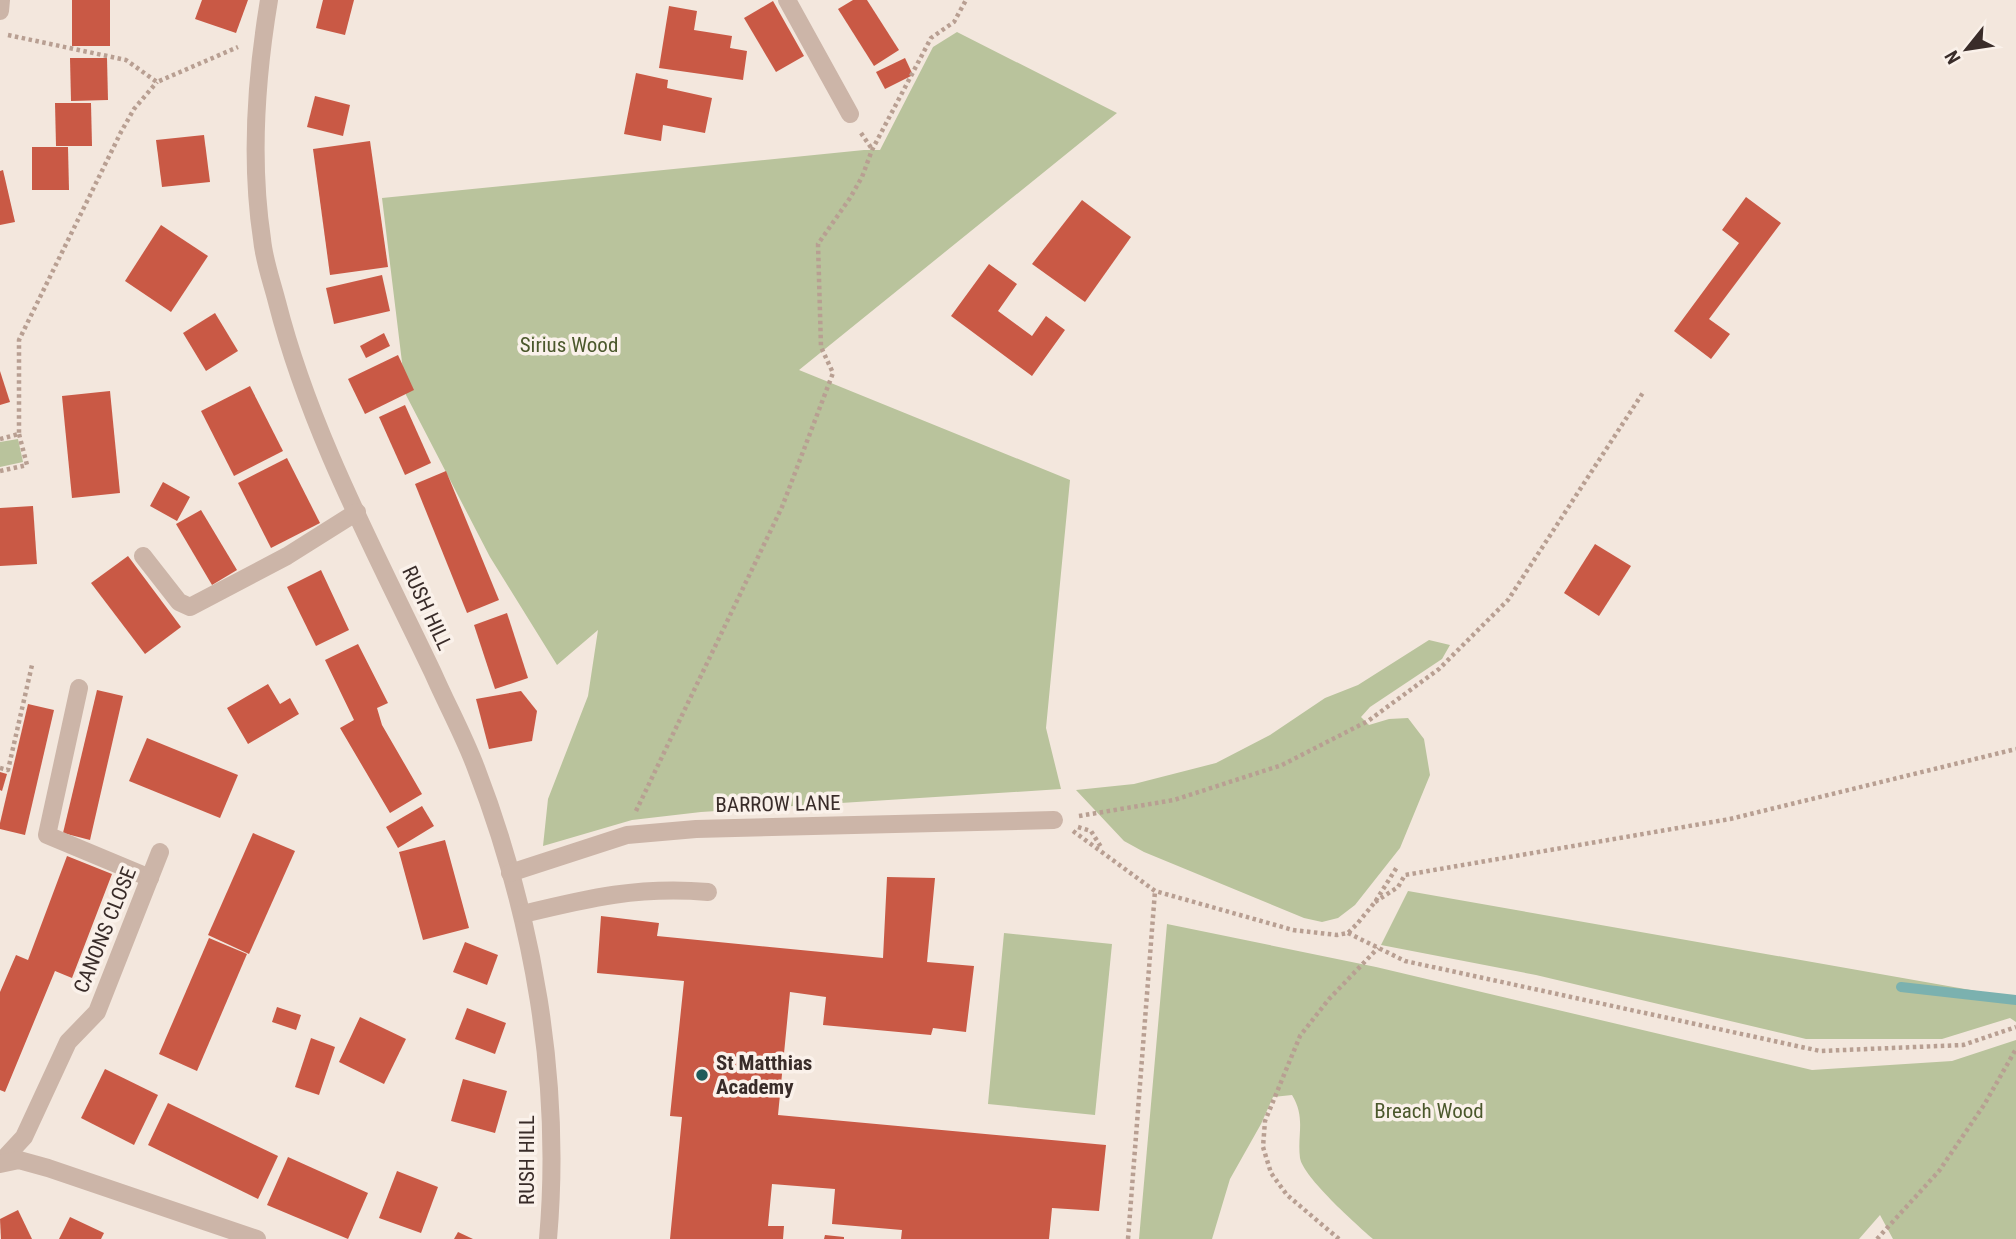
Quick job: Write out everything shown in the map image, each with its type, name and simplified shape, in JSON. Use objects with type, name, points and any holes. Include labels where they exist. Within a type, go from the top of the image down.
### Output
[{"type":"street","points":[[0,11],[1,0]]},
{"type":"street","name":"RUSH HILL","points":[[269,0],[256,105],[262,241],[299,380],[476,766],[523,914],[542,1020],[551,1120],[551,1210],[548,1239]]},
{"type":"street","points":[[787,0],[850,114]]},
{"type":"street","points":[[143,556],[179,602],[190,607],[288,556],[358,512]]},
{"type":"street","points":[[79,688],[47,835],[150,878]]},
{"type":"street","name":"BARROW LANE","points":[[510,873],[627,835],[696,829],[1054,820]]},
{"type":"street","name":"CANONS CLOSE","points":[[0,1163],[24,1137],[68,1042],[97,1012],[160,852]]},
{"type":"street","points":[[523,914],[602,895],[670,889],[708,892]]},
{"type":"street","name":"CANONS CLOSE","points":[[0,1163],[19,1160],[48,1168],[257,1239]]},
{"type":"path","points":[[627,835],[782,508],[833,373],[821,347],[818,244],[862,177],[872,150],[931,38],[954,22],[966,0]]},
{"type":"path","points":[[0,33],[126,60],[157,82]]},
{"type":"path","points":[[0,471],[27,465],[19,434],[19,340],[121,132],[134,109],[157,82],[239,47]]},
{"type":"path","points":[[1054,820],[1174,800],[1282,765],[1368,721],[1440,668],[1508,600],[1644,391]]},
{"type":"path","points":[[0,439],[19,434]]},
{"type":"path","points":[[0,768],[8,770],[32,665]]},
{"type":"path","points":[[1375,902],[1398,887],[1405,876],[1730,819],[2016,749]]},
{"type":"path","points":[[1054,820],[1084,837],[1155,891],[1293,930],[1336,935],[1348,933],[1405,961],[1820,1051],[1963,1045],[2016,1027]]},
{"type":"path","points":[[1054,820],[1091,831],[1104,852]]},
{"type":"path","points":[[1348,933],[1375,902],[1398,867]]},
{"type":"path","points":[[1128,1239],[1155,891]]},
{"type":"path","points":[[1339,1239],[1287,1195],[1272,1173],[1264,1147],[1265,1121],[1300,1036],[1329,999],[1378,948]]},
{"type":"path","points":[[1877,1239],[1938,1171],[1984,1105],[2016,1049]]},
{"type":"green space","name":"Sirius Wood","points":[[957,32],[1117,113],[799,370],[1070,480],[1046,728],[1061,789],[701,812],[632,820],[543,846],[548,799],[588,696],[598,630],[557,665],[490,557],[406,395],[382,198],[880,150],[933,47]]},
{"type":"green space","points":[[18,439],[23,462],[0,467],[0,442]]},
{"type":"green space","points":[[1429,640],[1450,645],[1442,659],[1370,707],[1361,717],[1369,725],[1389,719],[1408,718],[1424,739],[1430,775],[1400,848],[1355,905],[1338,918],[1322,922],[1304,918],[1144,852],[1124,841],[1076,790],[1134,784],[1216,763],[1270,735],[1325,698],[1358,685]]},
{"type":"green space","points":[[1408,891],[2016,998],[2016,1022],[2010,1018],[1942,1039],[1806,1039],[1536,975],[1381,945]]},
{"type":"green space","name":"Breach Wood","points":[[1167,924],[1376,967],[1812,1070],[1952,1061],[2016,1040],[2016,1239],[1893,1239],[1880,1215],[1859,1239],[1373,1239],[1332,1200],[1303,1166],[1299,1149],[1299,1111],[1292,1095],[1273,1097],[1230,1179],[1212,1239],[1139,1239]]},
{"type":"green space","points":[[1004,933],[1112,944],[1095,1115],[988,1104]]},
{"type":"building","points":[[72,0],[110,0],[110,46],[72,46]]},
{"type":"building","points":[[202,0],[248,0],[236,33],[195,19]]},
{"type":"building","points":[[323,0],[354,0],[345,35],[316,28]]},
{"type":"building","points":[[853,0],[867,0],[899,50],[874,66],[838,9]]},
{"type":"building","points":[[773,1],[804,56],[776,72],[744,18]]},
{"type":"building","points":[[669,6],[697,11],[694,30],[732,36],[730,48],[747,51],[743,80],[659,68]]},
{"type":"building","points":[[70,58],[107,58],[108,100],[71,101]]},
{"type":"building","points":[[905,58],[913,75],[885,89],[876,72]]},
{"type":"building","points":[[636,73],[668,80],[667,88],[712,98],[705,133],[663,125],[661,141],[624,134]]},
{"type":"building","points":[[315,96],[350,105],[343,136],[307,127]]},
{"type":"building","points":[[55,103],[91,103],[92,146],[56,146]]},
{"type":"building","points":[[204,135],[210,182],[162,187],[156,140]]},
{"type":"building","points":[[370,141],[388,267],[330,275],[313,149]]},
{"type":"building","points":[[32,147],[68,147],[69,190],[32,190]]},
{"type":"building","points":[[3,170],[15,222],[0,225],[0,171]]},
{"type":"building","points":[[1746,197],[1781,223],[1709,319],[1730,334],[1711,359],[1674,331],[1739,243],[1722,230]]},
{"type":"building","points":[[1082,200],[1131,237],[1085,302],[1032,264]]},
{"type":"building","points":[[161,225],[208,256],[171,312],[125,281]]},
{"type":"building","points":[[989,264],[1017,284],[998,311],[1032,336],[1046,316],[1065,330],[1032,376],[951,316]]},
{"type":"building","points":[[382,275],[390,311],[334,324],[326,288]]},
{"type":"building","points":[[215,313],[238,351],[206,371],[183,333]]},
{"type":"building","points":[[384,333],[390,346],[366,358],[360,346]]},
{"type":"building","points":[[398,355],[414,390],[365,414],[348,379]]},
{"type":"building","points":[[0,371],[10,402],[0,405]]},
{"type":"building","points":[[250,386],[283,451],[234,476],[201,411]]},
{"type":"building","points":[[110,391],[120,493],[72,498],[62,396]]},
{"type":"building","points":[[405,405],[431,463],[405,475],[379,417]]},
{"type":"building","points":[[287,458],[320,523],[271,548],[238,483]]},
{"type":"building","points":[[446,471],[499,600],[467,613],[415,484]]},
{"type":"building","points":[[163,482],[190,497],[177,521],[150,506]]},
{"type":"building","points":[[33,506],[37,564],[0,566],[0,508]]},
{"type":"building","points":[[201,510],[237,570],[212,585],[176,524]]},
{"type":"building","points":[[1595,544],[1631,566],[1599,616],[1564,593]]},
{"type":"building","points":[[128,556],[181,627],[145,654],[91,583]]},
{"type":"building","points":[[321,570],[349,630],[316,646],[287,587]]},
{"type":"building","points":[[507,613],[528,678],[495,689],[474,625]]},
{"type":"building","points":[[358,644],[388,703],[377,708],[382,725],[422,794],[390,813],[340,728],[354,720],[325,660]]},
{"type":"building","points":[[268,684],[280,704],[290,698],[299,714],[248,744],[227,708]]},
{"type":"building","points":[[97,690],[123,696],[90,840],[63,833]]},
{"type":"building","points":[[521,691],[537,711],[532,741],[489,749],[476,699]]},
{"type":"building","points":[[28,704],[54,710],[25,835],[0,829],[0,823]]},
{"type":"building","points":[[147,738],[238,775],[220,818],[129,781]]},
{"type":"building","points":[[0,772],[7,774],[2,791],[0,790]]},
{"type":"building","points":[[422,806],[434,826],[398,848],[386,827]]},
{"type":"building","points":[[253,833],[295,851],[249,954],[208,935]]},
{"type":"building","points":[[445,840],[469,928],[423,940],[399,852]]},
{"type":"building","points":[[67,856],[112,874],[72,978],[55,971],[5,1092],[0,1090],[0,992],[16,955],[28,960]]},
{"type":"building","points":[[887,877],[935,878],[927,962],[974,966],[966,1032],[933,1028],[931,1035],[823,1025],[826,997],[790,992],[778,1115],[1106,1145],[1099,1211],[1052,1208],[1049,1239],[901,1239],[902,1230],[832,1224],[835,1189],[772,1184],[768,1226],[784,1226],[783,1239],[670,1239],[682,1117],[670,1116],[684,981],[597,973],[601,916],[659,923],[657,936],[883,958]]},
{"type":"building","points":[[209,938],[247,954],[197,1071],[159,1054]]},
{"type":"building","points":[[465,942],[498,955],[487,985],[453,972]]},
{"type":"building","points":[[277,1007],[301,1015],[296,1030],[272,1022]]},
{"type":"building","points":[[467,1008],[506,1023],[495,1054],[455,1039]]},
{"type":"building","points":[[360,1017],[406,1039],[384,1084],[339,1062]]},
{"type":"building","points":[[311,1038],[335,1047],[319,1095],[295,1087]]},
{"type":"building","points":[[105,1069],[158,1095],[134,1145],[81,1118]]},
{"type":"building","points":[[463,1079],[507,1091],[495,1133],[451,1121]]},
{"type":"building","points":[[168,1103],[278,1156],[258,1199],[148,1145]]},
{"type":"building","points":[[288,1157],[368,1193],[348,1239],[267,1205]]},
{"type":"building","points":[[397,1171],[438,1187],[421,1233],[379,1218]]},
{"type":"building","points":[[18,1210],[32,1239],[1,1239],[0,1219]]},
{"type":"building","points":[[70,1217],[104,1233],[101,1239],[59,1239]]},
{"type":"building","points":[[458,1232],[473,1239],[454,1239]]},
{"type":"building","points":[[825,1235],[844,1237],[844,1239],[824,1239]]},
{"type":"waterway","points":[[1901,987],[2016,1000]]},
{"type":"place","name":"St Matthias Academy","points":[[702,1075]]}]
